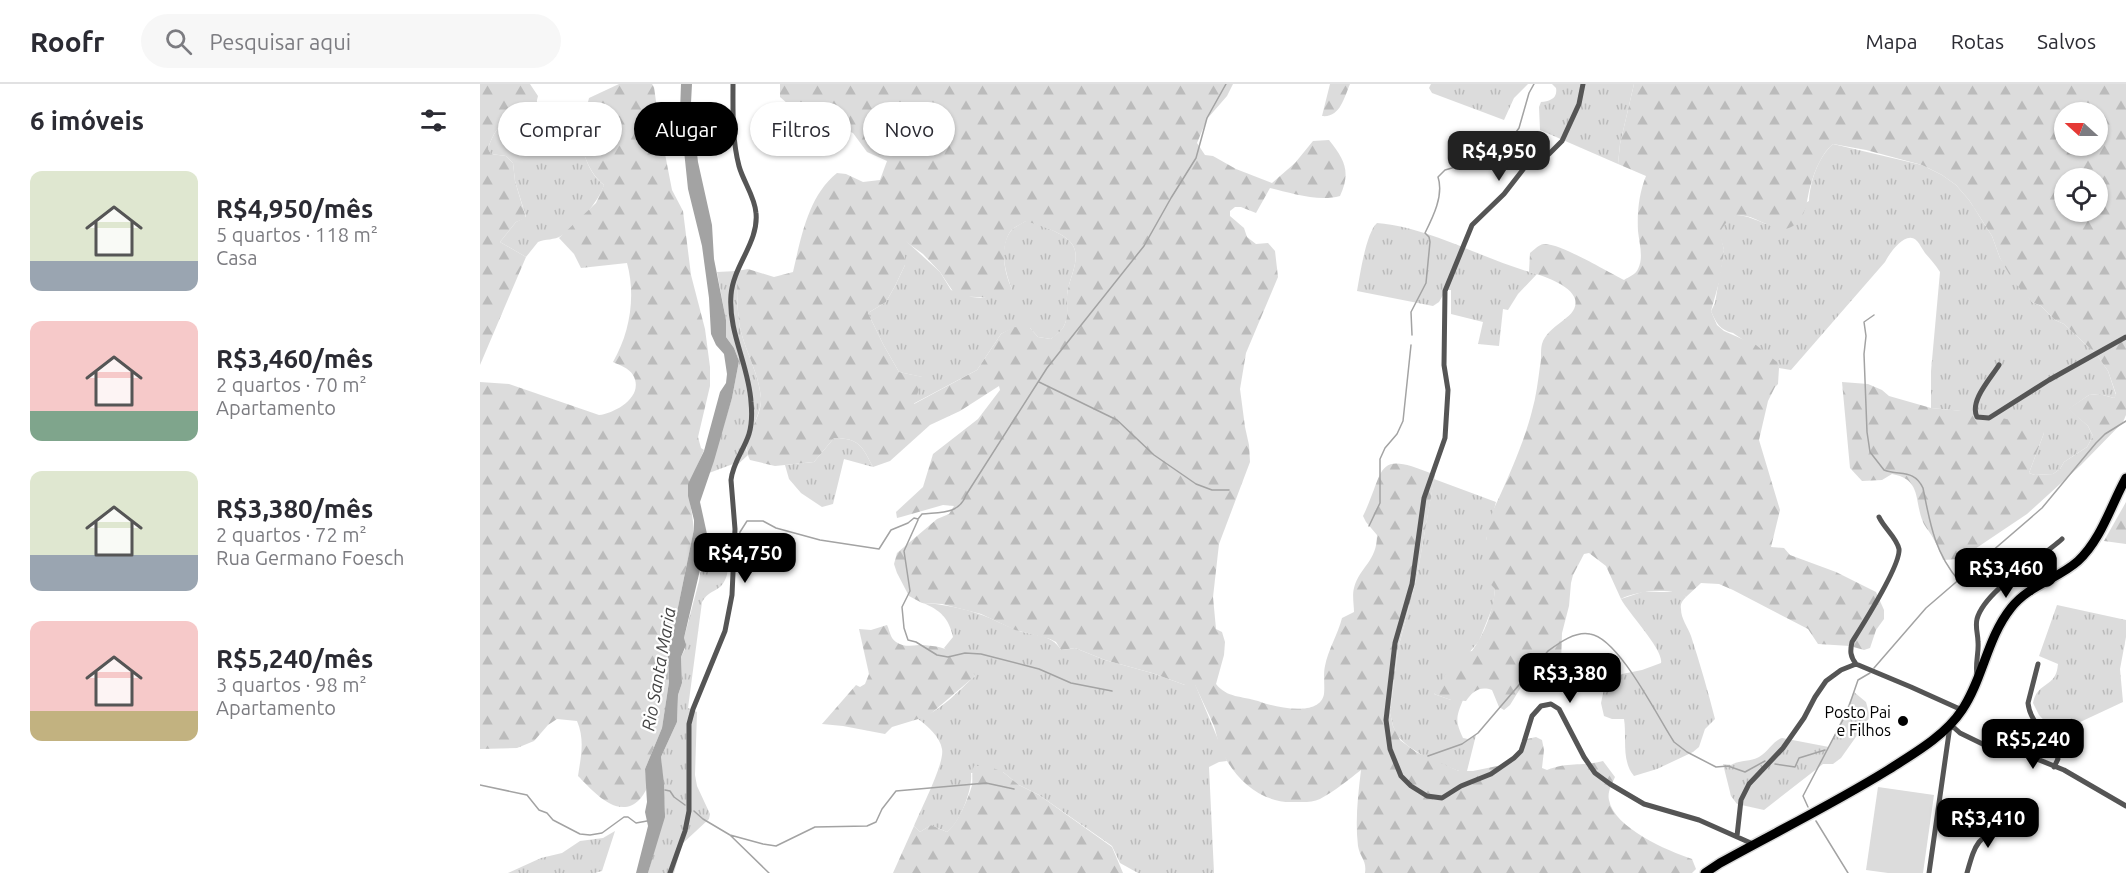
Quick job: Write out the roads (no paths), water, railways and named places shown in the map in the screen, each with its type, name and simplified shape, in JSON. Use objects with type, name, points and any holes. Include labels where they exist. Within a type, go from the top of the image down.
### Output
[{"type":"main road","points":[[1705,873],[1753,844],[1871,780],[1912,755],[1950,724],[1962,710],[1990,646],[2011,608],[2028,591],[2068,569],[2085,553],[2126,478]]},
{"type":"street","points":[[670,873],[689,811],[689,724],[722,640],[729,614],[735,551],[731,480],[733,469],[751,425],[749,387],[734,329],[731,295],[751,240],[756,214],[735,149],[733,84]]},
{"type":"street","points":[[1583,84],[1579,104],[1563,141],[1548,154],[1525,167],[1504,194],[1472,225],[1445,291],[1444,365],[1448,390],[1444,438],[1424,498],[1412,584],[1395,643],[1386,720],[1390,749],[1401,776],[1411,786],[1427,796],[1442,798],[1461,786],[1491,774],[1514,758],[1521,751],[1532,716],[1541,706],[1551,704],[1556,706],[1563,716],[1595,773],[1610,784],[1644,804],[1699,820],[1753,844]]},
{"type":"street","points":[[1999,365],[1975,406],[1977,417],[1982,419],[1996,414],[2049,380],[2126,338]]},
{"type":"street","points":[[1879,517],[1884,528],[1897,544],[1898,557],[1892,573],[1852,642],[1850,652],[1856,664],[1962,710]]},
{"type":"street","points":[[1977,676],[1976,624],[1982,609],[2004,583],[2043,556],[2062,539]]},
{"type":"street","points":[[1737,836],[1739,807],[1743,793],[1749,784],[1796,730],[1826,681],[1841,670],[1856,664]]},
{"type":"street","points":[[2038,664],[2028,709],[2035,722],[2053,744],[2058,759],[2054,767]]},
{"type":"street","points":[[1950,724],[1959,733],[1990,748],[2004,753],[2022,753],[2076,777],[2126,806]]},
{"type":"street","points":[[1929,873],[1950,724]]},
{"type":"street","points":[[1967,873],[1974,850],[1983,836],[2006,824]]},
{"type":"waterway","points":[[737,550],[740,532],[747,521],[763,521],[776,528],[820,540],[879,549],[891,530],[914,518],[918,519],[922,514],[948,511],[959,506],[1047,368],[1144,246],[1196,158],[1207,118],[1226,84]]},
{"type":"waterway","points":[[1412,335],[1411,312],[1426,283],[1430,242],[1425,233],[1439,198],[1438,177],[1445,170],[1493,156],[1503,150],[1519,128],[1529,93],[1534,84]]},
{"type":"waterway","points":[[1874,315],[1864,322],[1867,432],[1870,452],[1884,470],[1906,474],[1919,482],[1923,488],[1931,526],[1939,549],[1959,581]]},
{"type":"waterway","points":[[1369,526],[1380,503],[1380,459],[1403,421],[1411,345]]},
{"type":"waterway","points":[[1039,382],[1117,420],[1154,455],[1196,484],[1212,490],[1229,490]]},
{"type":"waterway","points":[[1874,668],[1926,608],[2042,508],[2096,443],[2105,434],[2126,421]]},
{"type":"waterway","points":[[918,520],[904,551],[910,591],[902,607],[908,640],[916,642],[937,655],[948,657],[965,653],[981,654],[1039,669],[1071,683],[1112,691]]},
{"type":"waterway","points":[[701,569],[712,569],[731,557]]},
{"type":"waterway","points":[[1428,756],[1462,744],[1478,733],[1548,651],[1568,638],[1579,634],[1590,634],[1601,639],[1613,649],[1637,680],[1674,742],[1687,752],[1716,767],[1728,766],[1745,772],[1765,761]]},
{"type":"waterway","points":[[1808,807],[1803,796],[1847,712],[1858,680],[1870,673]]},
{"type":"waterway","points":[[1775,764],[1795,767],[1799,758],[1825,750]]},
{"type":"waterway","points":[[730,835],[776,846],[815,827],[867,826],[876,822],[882,809],[896,791],[986,783],[1014,789]]},
{"type":"waterway","points":[[480,785],[527,795],[539,810],[580,834],[602,833],[624,817],[636,823],[647,821]]},
{"type":"waterway","points":[[665,790],[670,791],[685,805]]},
{"type":"waterway","points":[[694,811],[730,835],[769,873]]},
{"type":"waterway","points":[[1816,821],[1848,873]]},
{"type":"place","name":"Posto Pai e Filhos","points":[[1903,721]]},
{"type":"water label","name":"Rio Santa Maria","points":[[658,669]]}]
